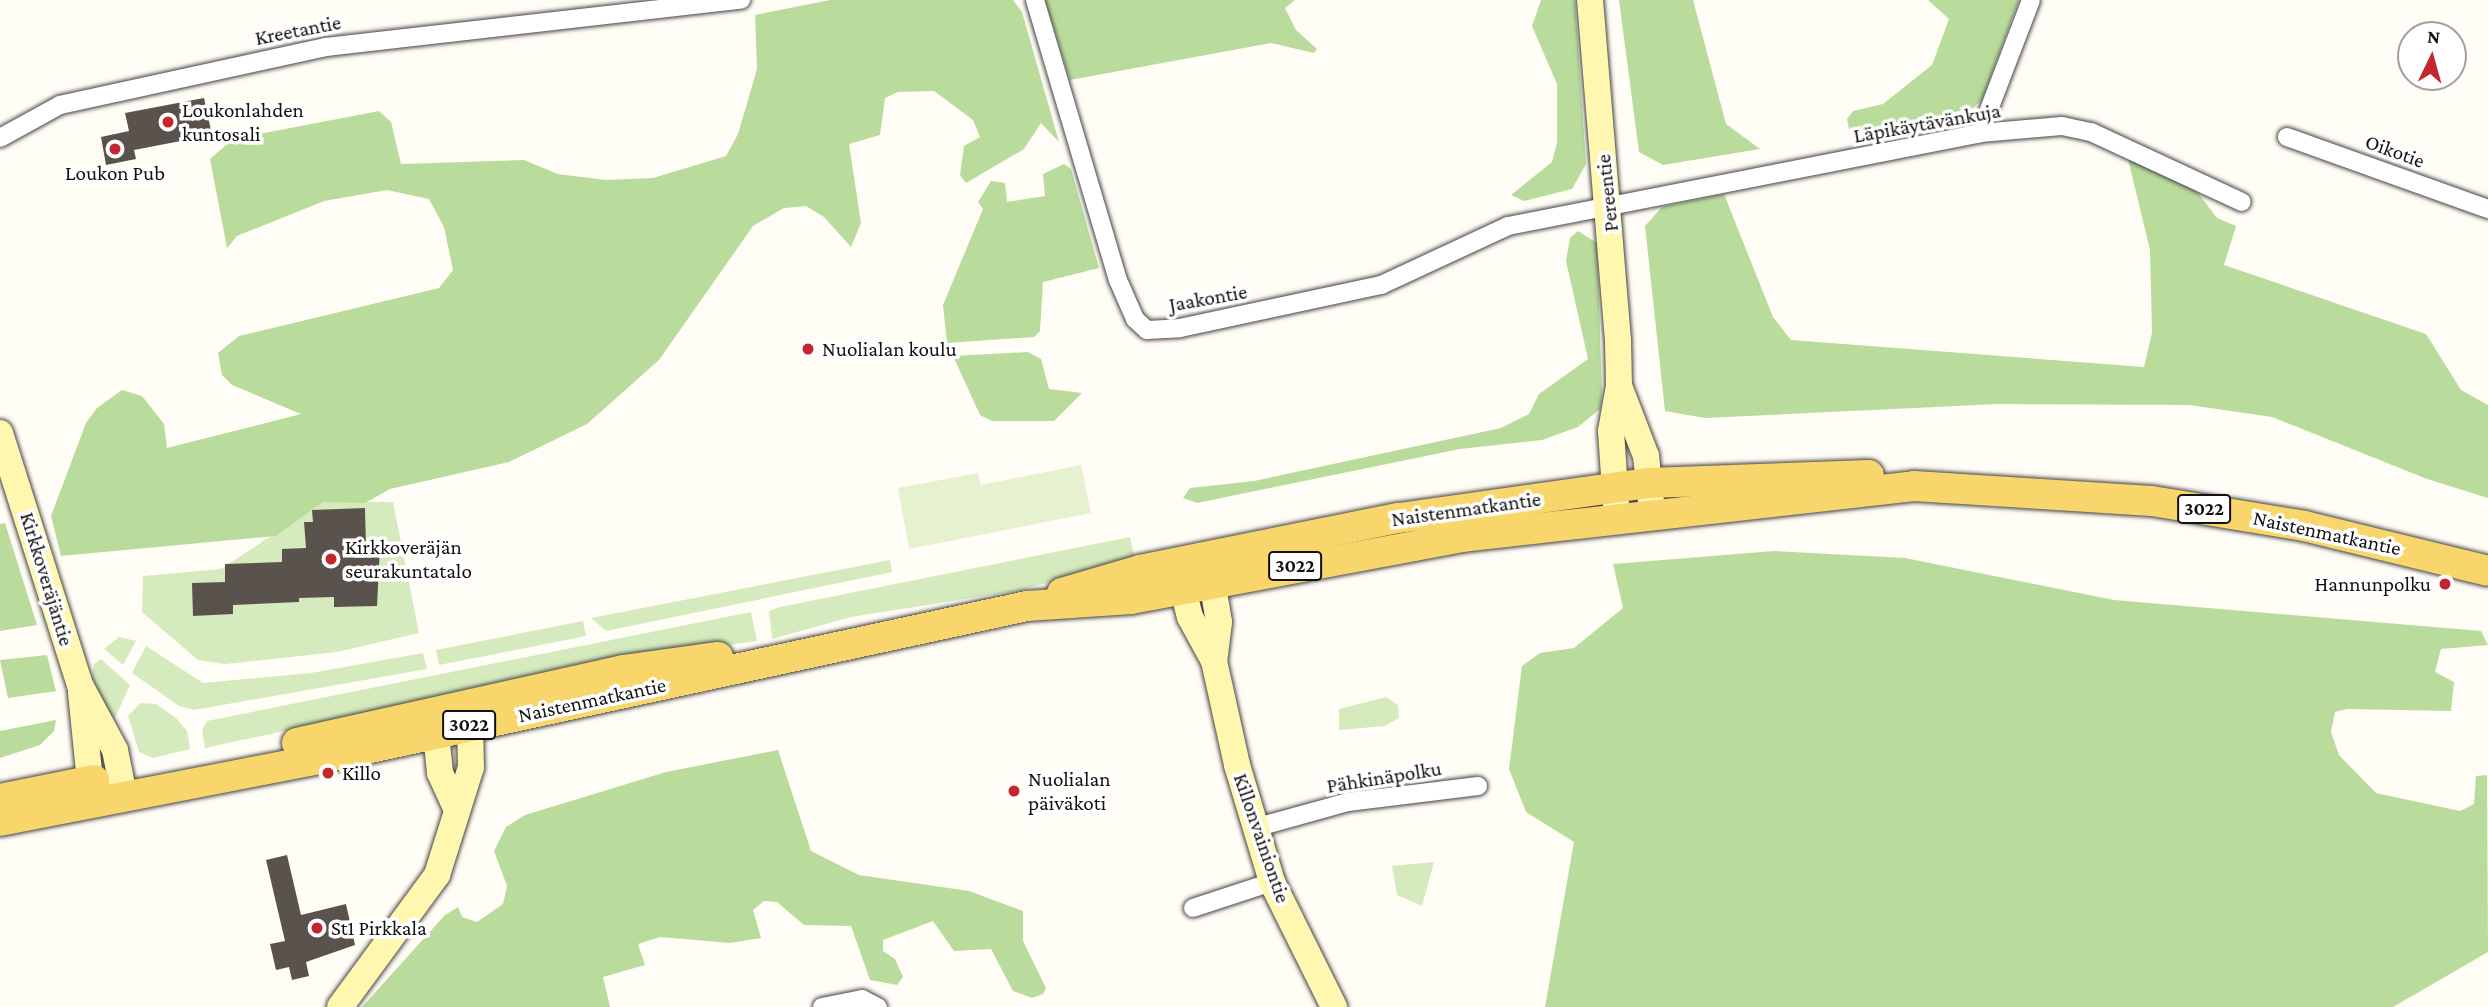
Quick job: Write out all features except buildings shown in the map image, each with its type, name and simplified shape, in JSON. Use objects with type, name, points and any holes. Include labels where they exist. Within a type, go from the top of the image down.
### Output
[{"type":"main road","name":"Naistenmatkantie","points":[[0,799],[91,791],[451,718],[813,649],[1027,606],[1098,580],[1180,575],[1210,569],[1399,518],[1648,483],[1865,474],[1914,486]]},
{"type":"main road","name":"Naistenmatkantie","points":[[1210,569],[1461,537],[1914,486],[2152,501],[2304,526],[2488,571]]},
{"type":"main road","name":"Naistenmatkantie","points":[[0,821],[91,791]]},
{"type":"street","name":"Kreetantie","points":[[0,138],[60,105],[326,47],[741,0]]},
{"type":"street","name":"Jaakontie","points":[[1035,0],[1118,280],[1135,319],[1147,330],[1336,297],[1423,269],[1493,230],[1609,210]]},
{"type":"street","name":"Pereentie","points":[[1590,0],[1609,210],[1619,386],[1611,431],[1617,519]]},
{"type":"street","points":[[1980,133],[2031,0]]},
{"type":"street","name":"Läpikäytävänkuja","points":[[1609,210],[1980,133],[2062,126],[2091,132],[2242,202]]},
{"type":"street","name":"Oikotie","points":[[2287,137],[2488,209]]},
{"type":"street","name":"Pereentie","points":[[1619,386],[1646,456],[1653,515]]},
{"type":"street","name":"Kirkkoveräjäntie","points":[[0,433],[80,685],[115,750],[123,785]]},
{"type":"street","name":"Killonvainiontie","points":[[1210,569],[1219,622],[1214,661]]},
{"type":"street","name":"Killonvainiontie","points":[[1180,575],[1198,635],[1214,661],[1237,765],[1258,827],[1272,882],[1334,1007]]},
{"type":"street","name":"Kirkkoveräjäntie","points":[[80,685],[91,791]]},
{"type":"street","points":[[340,1007],[429,891],[457,810],[440,773],[451,718]]},
{"type":"street","name":"Pähkinäpolku","points":[[1258,827],[1348,802],[1478,786]]},
{"type":"street","points":[[1193,908],[1272,882]]},
{"type":"street","points":[[822,1007],[862,999],[878,1007]]},
{"type":"green space","points":[[830,0],[1013,0],[1022,12],[1059,142],[1041,123],[1024,149],[966,183],[960,175],[964,146],[980,137],[973,120],[934,91],[898,92],[885,98],[880,135],[849,144],[861,223],[851,247],[824,217],[806,206],[784,208],[753,226],[659,360],[587,424],[509,462],[390,489],[365,503],[323,502],[276,536],[61,556],[51,516],[86,423],[97,408],[122,390],[142,396],[164,424],[167,448],[301,414],[232,385],[222,375],[218,353],[239,336],[439,288],[453,270],[444,227],[429,199],[387,190],[324,201],[237,236],[227,248],[210,159],[233,139],[379,111],[391,122],[401,164],[524,160],[558,174],[606,180],[653,178],[726,156],[738,134],[757,69],[755,15]]},
{"type":"green space","points":[[1045,0],[1295,0],[1285,8],[1296,30],[1317,49],[1314,53],[1271,43],[1070,80]]},
{"type":"green space","points":[[1541,0],[1575,0],[1586,164],[1572,189],[1524,201],[1511,195],[1552,162],[1557,143],[1557,84],[1532,26]]},
{"type":"green space","points":[[1619,0],[1693,0],[1726,124],[1760,149],[1663,165],[1639,152]]},
{"type":"green space","points":[[1928,0],[2019,0],[1982,100],[1973,108],[1868,132],[1849,129],[1847,119],[1853,111],[1883,104],[1932,65],[1949,19]]},
{"type":"green space","points":[[2128,159],[2196,190],[2217,218],[2236,226],[2224,265],[2426,334],[2461,390],[2488,405],[2488,498],[2427,479],[2272,417],[2189,405],[1998,404],[1705,418],[1665,411],[1645,226],[1662,207],[1724,194],[1773,317],[1791,340],[2144,367],[2152,333],[2150,250]]},
{"type":"green space","points":[[1064,164],[1071,169],[1099,268],[1043,282],[1040,331],[1034,337],[947,343],[943,305],[983,209],[978,202],[991,181],[1005,183],[1007,202],[1045,196],[1043,174]]},
{"type":"green space","points":[[1578,231],[1597,243],[1602,395],[1600,409],[1578,427],[1542,440],[1460,449],[1197,503],[1183,498],[1190,488],[1254,481],[1501,428],[1529,414],[1539,394],[1588,359],[1566,261],[1570,238]]},
{"type":"green space","points":[[1028,352],[1041,359],[1049,389],[1082,393],[1054,421],[992,421],[980,415],[953,356]]},
{"type":"green space","points":[[1081,465],[1091,513],[909,549],[898,488],[978,473],[981,485]]},
{"type":"green space","points":[[323,502],[393,502],[419,633],[337,652],[225,664],[198,660],[142,612],[143,576],[221,569]]},
{"type":"green space","points":[[5,523],[37,625],[0,631],[0,524]]},
{"type":"green space","points":[[1130,537],[1135,560],[1016,591],[851,617],[772,639],[769,611],[780,607]]},
{"type":"green space","points":[[1774,551],[1905,558],[2114,600],[2481,631],[2488,645],[2441,649],[2435,672],[2454,682],[2451,711],[2347,709],[2335,712],[2331,732],[2339,755],[2376,793],[2460,811],[2474,804],[2476,776],[2487,775],[2488,952],[2393,1007],[1545,1007],[1574,842],[1526,812],[1509,769],[1522,666],[1540,653],[1574,648],[1623,608],[1613,564]]},
{"type":"green space","points":[[890,560],[892,572],[606,631],[591,618]]},
{"type":"green space","points":[[751,612],[757,641],[614,660],[205,748],[202,730],[207,721]]},
{"type":"green space","points":[[583,621],[586,636],[439,665],[436,650]]},
{"type":"green space","points":[[119,637],[136,641],[123,665],[104,649]]},
{"type":"green space","points":[[146,646],[203,683],[311,673],[423,653],[427,669],[194,710],[179,706],[132,673]]},
{"type":"green space","points":[[47,655],[56,691],[8,698],[0,660]]},
{"type":"green space","points":[[101,659],[130,685],[115,718],[109,717],[92,677],[94,664]]},
{"type":"green space","points":[[1386,697],[1398,705],[1399,718],[1385,726],[1339,730],[1339,709]]},
{"type":"green space","points":[[140,703],[156,704],[176,718],[187,731],[190,749],[153,758],[139,752],[128,716]]},
{"type":"green space","points":[[56,720],[54,731],[40,745],[0,758],[0,731]]},
{"type":"green space","points":[[778,750],[811,851],[859,875],[969,891],[1023,911],[1023,941],[1046,988],[1043,994],[1032,998],[1013,991],[991,949],[954,951],[933,921],[883,940],[883,951],[895,959],[903,977],[897,985],[870,980],[851,926],[804,925],[777,902],[764,901],[753,910],[761,938],[730,943],[660,937],[638,944],[645,965],[603,977],[610,1007],[362,1007],[445,915],[458,907],[462,917],[477,922],[503,904],[507,886],[494,851],[506,827],[525,815],[666,772]]},
{"type":"green space","points":[[1434,862],[1422,906],[1397,895],[1392,866]]},
{"type":"place","name":"Loukonlahden kuntosali","points":[[168,122]]},
{"type":"place","name":"Loukon Pub","points":[[115,149]]},
{"type":"place","name":"Nuolialan koulu","points":[[808,349]]},
{"type":"place","name":"Kirkkoveräjän seurakuntatalo","points":[[331,559]]},
{"type":"place","name":"Hannunpolku","points":[[2445,584]]},
{"type":"place","name":"Killo","points":[[328,773]]},
{"type":"place","name":"Nuolialan päiväkoti","points":[[1014,791]]},
{"type":"place","name":"St1 Pirkkala","points":[[317,928]]}]
